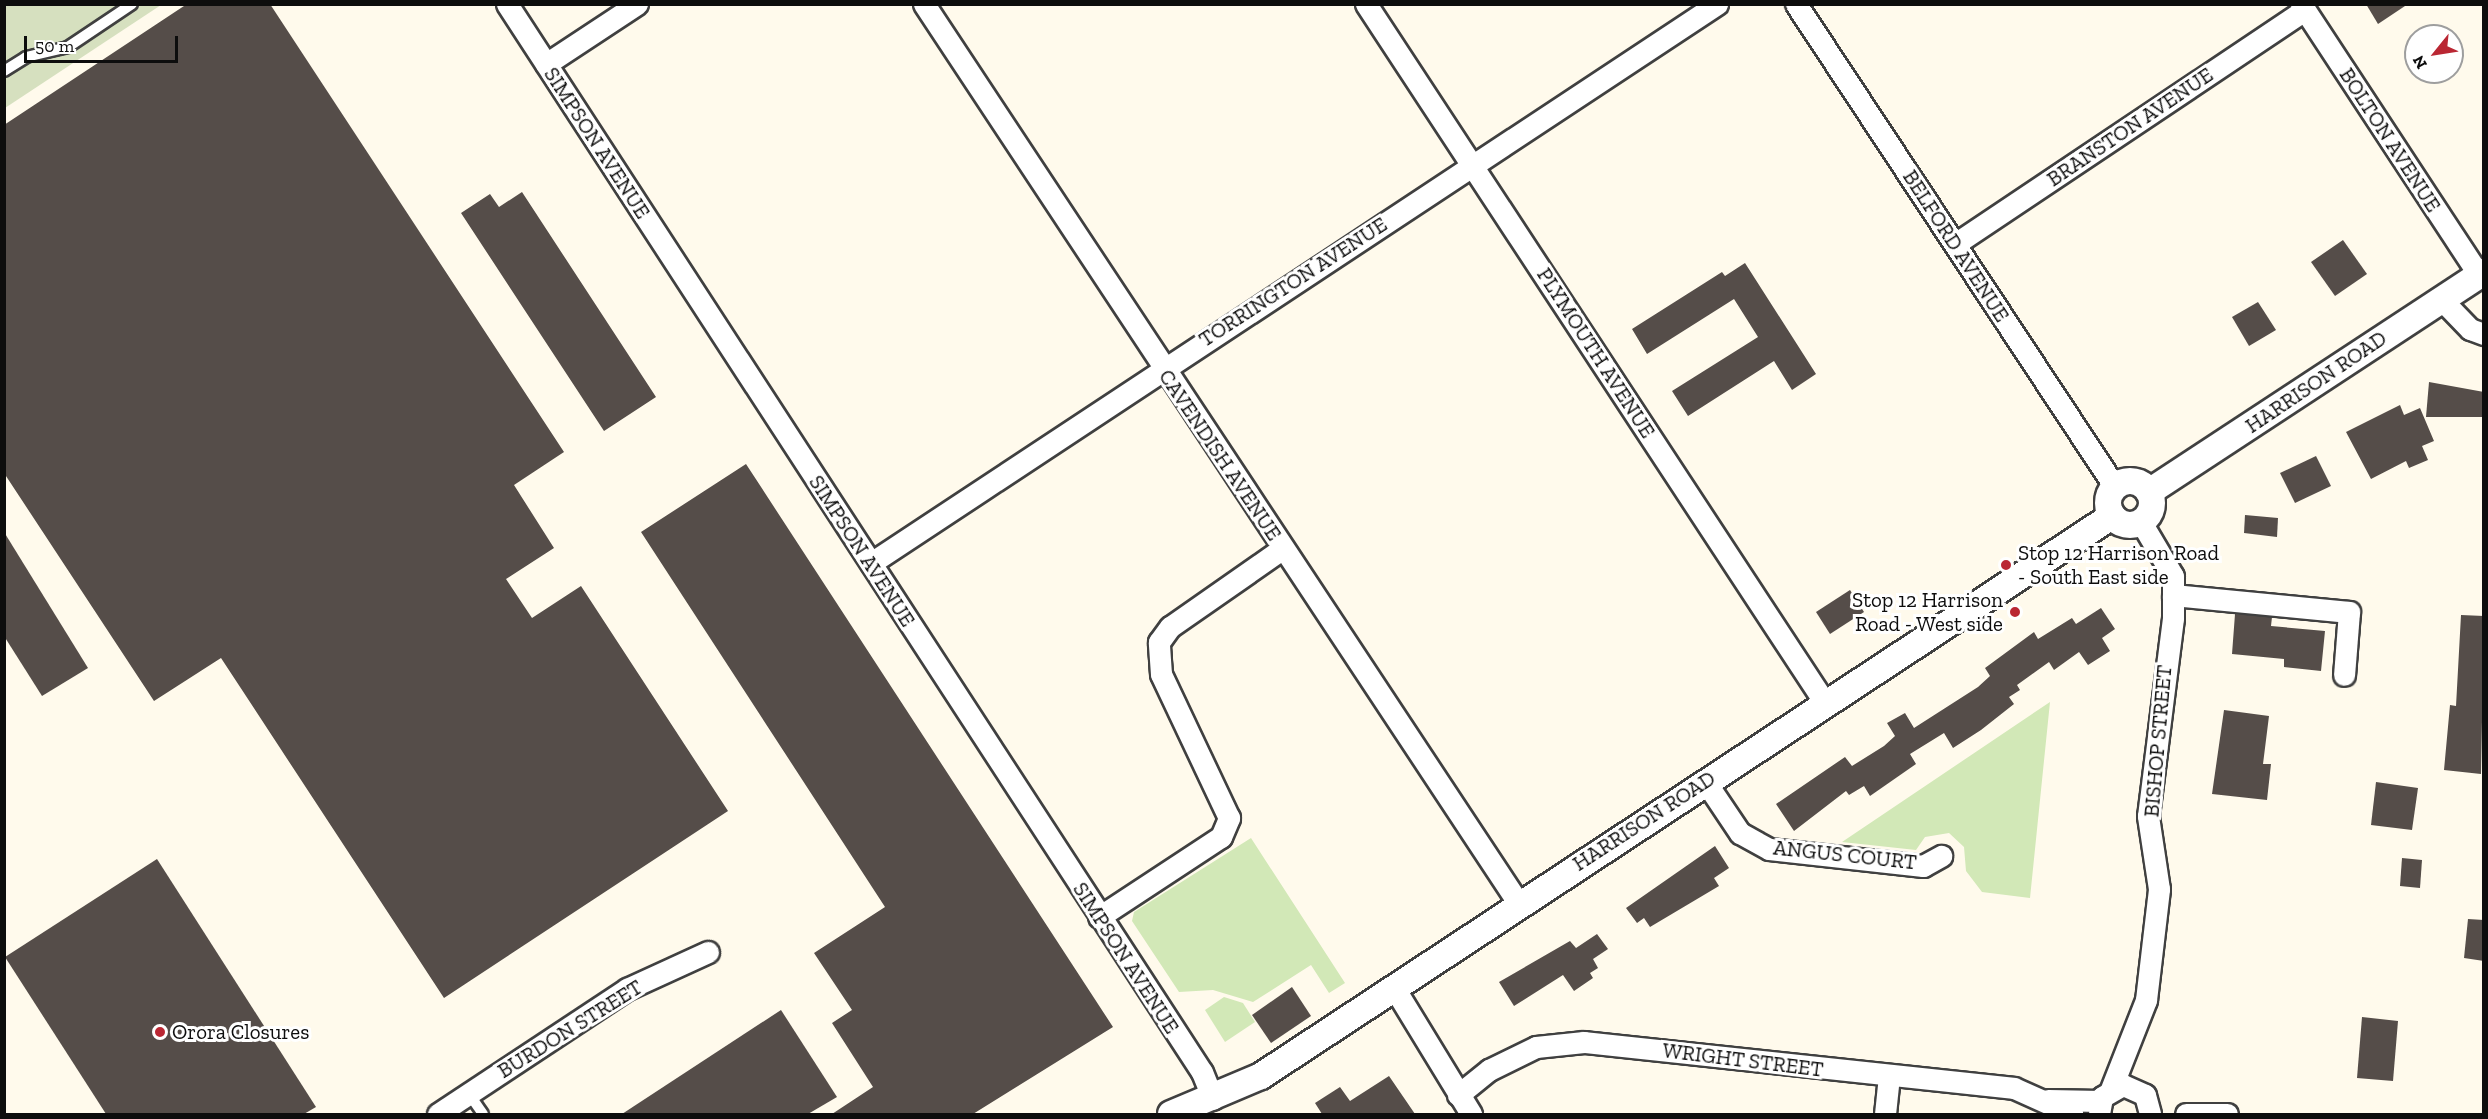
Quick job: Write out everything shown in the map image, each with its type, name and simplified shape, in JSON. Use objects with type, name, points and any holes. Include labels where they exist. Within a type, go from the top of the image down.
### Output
[{"type":"street","name":"SIMPSON AVENUE","points":[[507,4],[1202,1072],[1213,1099]]},
{"type":"street","points":[[546,63],[637,4]]},
{"type":"street","name":"CAVENDISH AVENUE","points":[[924,4],[1162,369],[1519,903]]},
{"type":"street","name":"PLYMOUTH AVENUE","points":[[1366,4],[1825,703]]},
{"type":"street","name":"TORRINGTON AVENUE","points":[[871,563],[1717,4]]},
{"type":"street","name":"BELFORD AVENUE","points":[[1796,4],[2115,487]]},
{"type":"street","name":"BRANSTON AVENUE","points":[[1955,244],[2303,7]]},
{"type":"street","name":"BOLTON AVENUE","points":[[2303,7],[2481,274]]},
{"type":"street","name":"HARRISON ROAD","points":[[2149,492],[2481,274]]},
{"type":"street","points":[[2441,299],[2470,329],[2484,334]]},
{"type":"street","points":[[2133,481],[2149,492],[2151,509],[2141,522],[2125,525],[2112,516],[2108,501],[2115,487],[2133,481]]},
{"type":"street","name":"HARRISON ROAD","points":[[1171,1114],[1213,1099],[1261,1076],[1519,903],[2112,516]]},
{"type":"street","name":"BISHOP STREET","points":[[2104,1101],[2133,1038],[2146,1000],[2159,889],[2148,816],[2173,595],[2166,559],[2141,522]]},
{"type":"street","points":[[1099,917],[1221,837],[1229,818],[1161,674],[1159,642],[1170,627],[1282,549]]},
{"type":"street","points":[[2173,595],[2349,612],[2344,675]]},
{"type":"street","name":"ANGUS COURT","points":[[1705,781],[1740,833],[1769,849],[1923,866],[1941,855]]},
{"type":"street","name":"BURDON STREET","points":[[438,1114],[627,989],[708,952]]},
{"type":"street","points":[[1393,986],[1471,1114]]},
{"type":"street","name":"BISHOP STREET","points":[[2133,1038],[2135,1088]]},
{"type":"street","name":"WRIGHT STREET","points":[[1458,1095],[1489,1070],[1536,1047],[1584,1042],[1889,1077],[2014,1088],[2072,1114]]},
{"type":"street","points":[[1885,1114],[1889,1077]]},
{"type":"street","points":[[2135,1088],[2150,1110],[2186,1114],[2227,1114]]},
{"type":"street","name":"WRIGHT STREET","points":[[2039,1100],[2104,1101],[2135,1088]]},
{"type":"lane","points":[[4,71],[26,57],[68,47],[132,4]]},
{"type":"lane","points":[[469,1094],[483,1114]]},
{"type":"green space","points":[[5,5],[161,5],[5,108]]},
{"type":"green space","points":[[2050,702],[2030,898],[1982,892],[1966,871],[1964,847],[1949,833],[1925,837],[1916,850],[1842,842]]},
{"type":"green space","points":[[1251,838],[1345,983],[1329,993],[1311,965],[1253,1002],[1213,990],[1179,992],[1132,921],[1134,912]]},
{"type":"green space","points":[[1224,997],[1243,1003],[1255,1022],[1225,1042],[1205,1010]]},
{"type":"building","points":[[187,4],[270,4],[564,452],[514,485],[554,548],[506,579],[532,618],[581,586],[728,811],[444,998],[221,658],[154,701],[4,473],[4,125]]},
{"type":"building","points":[[2366,4],[2408,4],[2378,24]]},
{"type":"building","points":[[522,192],[656,397],[604,431],[461,213],[490,194],[499,207]]},
{"type":"building","points":[[2343,240],[2367,274],[2335,296],[2311,262]]},
{"type":"building","points":[[1745,263],[1816,374],[1792,390],[1774,361],[1688,416],[1672,391],[1758,337],[1734,299],[1647,354],[1632,329],[1722,272],[1725,276]]},
{"type":"building","points":[[2258,302],[2276,330],[2249,346],[2232,317]]},
{"type":"building","points":[[2429,382],[2484,392],[2484,417],[2426,417]]},
{"type":"building","points":[[2400,405],[2404,415],[2420,408],[2434,441],[2422,446],[2428,460],[2409,468],[2406,461],[2371,479],[2346,432]]},
{"type":"building","points":[[2316,456],[2331,486],[2295,503],[2280,473]]},
{"type":"building","points":[[746,464],[1113,1027],[973,1114],[832,1114],[873,1087],[832,1023],[852,1010],[814,953],[885,907],[641,532]]},
{"type":"building","points":[[2245,515],[2278,518],[2277,537],[2244,533]]},
{"type":"building","points":[[4,532],[88,668],[42,696],[4,636]]},
{"type":"building","points":[[1850,590],[1864,612],[1830,634],[1816,612]]},
{"type":"building","points":[[2101,608],[2115,629],[2102,638],[2110,651],[2088,665],[2079,652],[2054,670],[2049,662],[2017,685],[2020,690],[2009,697],[2014,704],[1953,748],[1944,733],[1910,754],[1916,764],[1870,796],[1864,786],[1849,795],[1846,791],[1794,831],[1776,804],[1845,757],[1852,766],[1884,746],[1895,736],[1887,723],[1905,713],[1914,728],[1978,687],[1990,676],[1985,668],[2034,632],[2038,639],[2072,618],[2076,624]]},
{"type":"building","points":[[2235,614],[2272,617],[2271,626],[2325,631],[2321,671],[2284,667],[2284,659],[2232,654]]},
{"type":"building","points":[[2461,615],[2484,616],[2481,774],[2444,770],[2450,705],[2456,706]]},
{"type":"building","points":[[2224,710],[2269,716],[2263,764],[2271,764],[2267,800],[2212,794]]},
{"type":"building","points":[[2376,782],[2418,788],[2412,830],[2371,825]]},
{"type":"building","points":[[1715,846],[1729,868],[1714,878],[1719,886],[1650,927],[1644,918],[1637,923],[1626,908]]},
{"type":"building","points":[[2402,858],[2422,860],[2420,888],[2400,886]]},
{"type":"building","name":"Orora Closures","points":[[157,859],[316,1107],[304,1114],[106,1114],[5,957]]},
{"type":"building","points":[[2468,919],[2484,920],[2484,961],[2464,958]]},
{"type":"building","points":[[1597,934],[1608,949],[1593,959],[1598,968],[1590,973],[1593,978],[1574,991],[1563,975],[1514,1006],[1499,982],[1570,941],[1576,948]]},
{"type":"building","points":[[1292,987],[1311,1016],[1271,1043],[1252,1015]]},
{"type":"building","points":[[781,1010],[837,1097],[808,1114],[622,1114]]},
{"type":"building","points":[[2362,1017],[2398,1021],[2393,1081],[2357,1078]]},
{"type":"building","points":[[1389,1076],[1415,1114],[1322,1114],[1315,1103],[1340,1087],[1350,1101]]},
{"type":"place","name":"Stop 12 Harrison Road - South East side","points":[[2006,565]]},
{"type":"place","name":"Stop 12 Harrison Road - West side","points":[[2015,612]]},
{"type":"place","name":"Orora Closures","points":[[160,1032]]}]
